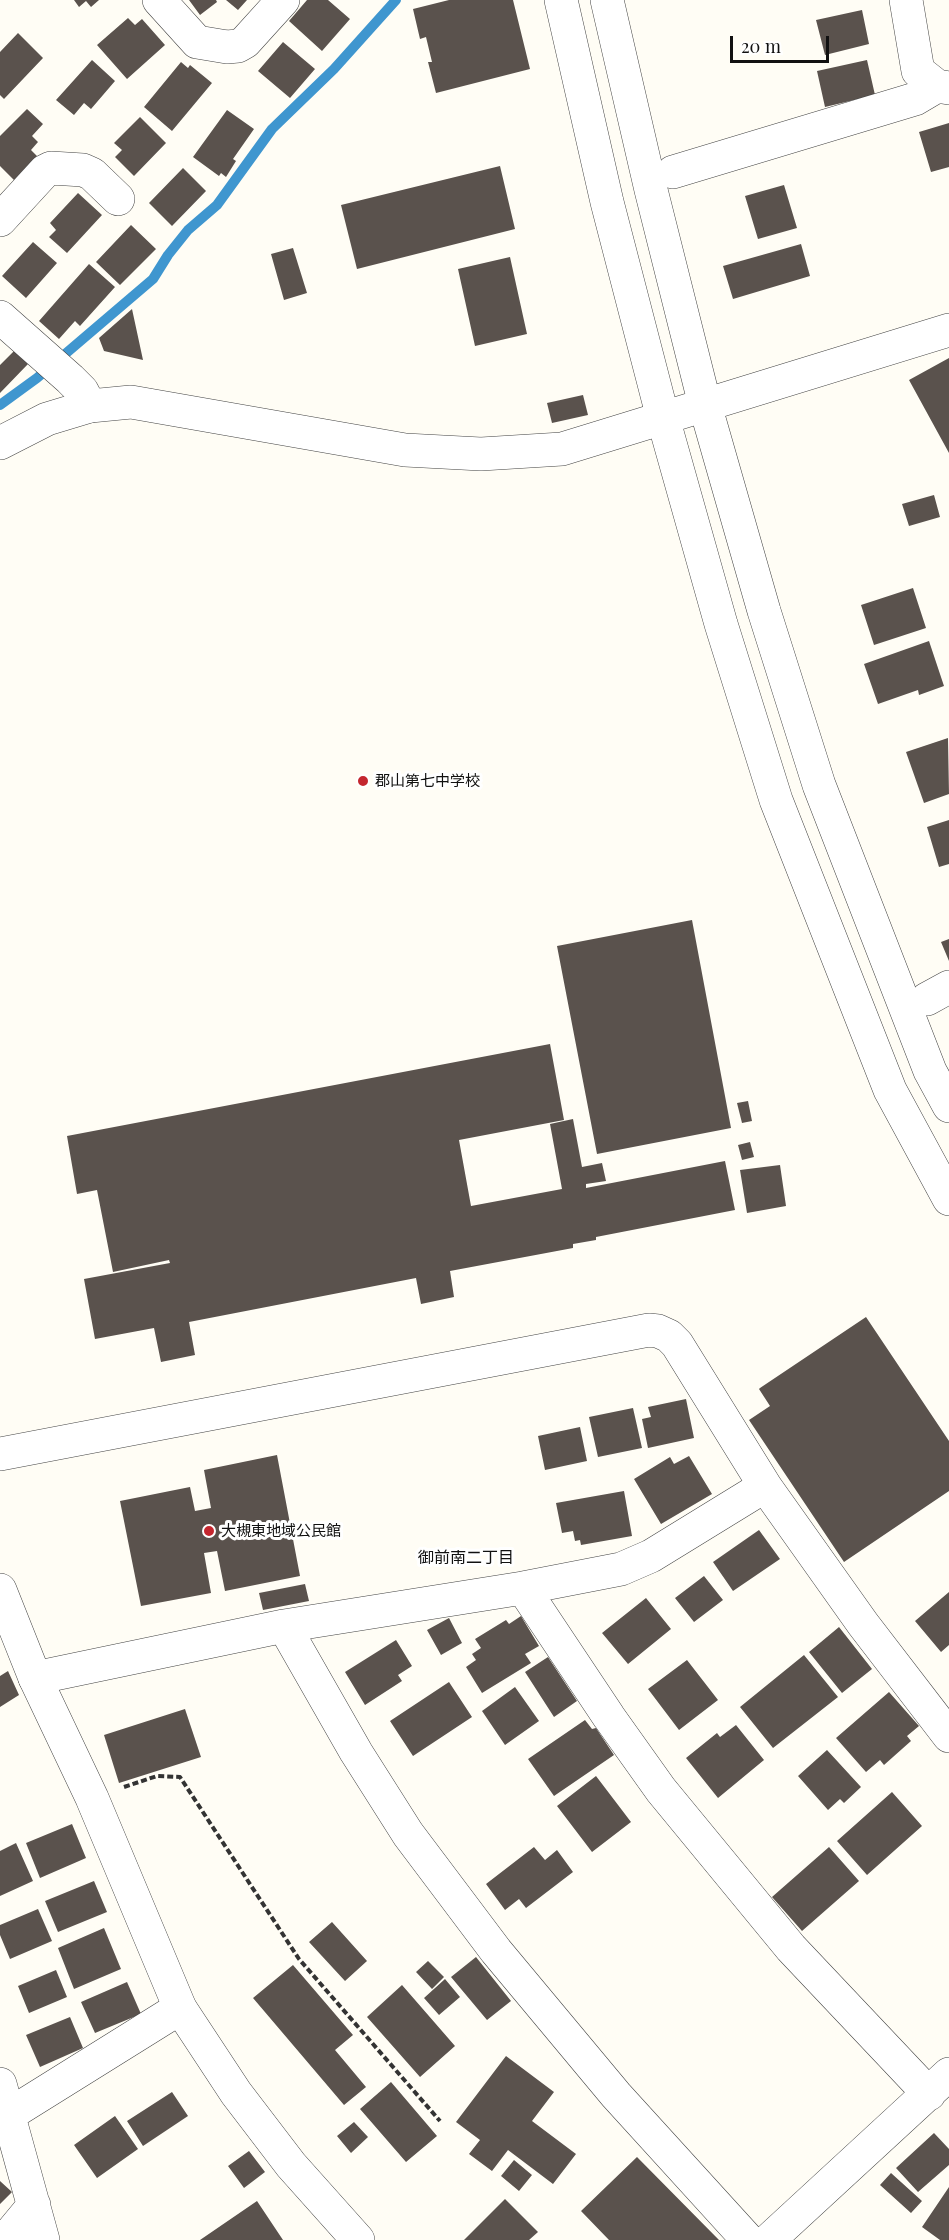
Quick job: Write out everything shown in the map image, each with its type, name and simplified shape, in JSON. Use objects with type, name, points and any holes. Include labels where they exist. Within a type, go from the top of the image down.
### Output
[{"type":"street","points":[[159,0],[197,42],[227,47],[238,46],[245,42],[283,0]]},
{"type":"street","points":[[561,0],[607,202],[663,417],[721,624],[776,800],[890,1090],[949,1200]]},
{"type":"street","points":[[607,0],[651,190],[705,405],[764,611],[819,785],[930,1071],[949,1106]]},
{"type":"street","points":[[906,0],[918,70],[943,87]]},
{"type":"street","points":[[673,172],[915,99],[943,87]]},
{"type":"street","points":[[0,220],[45,171],[51,168],[83,170],[92,174],[118,199]]},
{"type":"street","points":[[0,317],[70,379],[82,391],[90,406]]},
{"type":"street","points":[[0,443],[47,419],[90,406],[131,402],[405,450],[481,454],[562,449],[949,330]]},
{"type":"street","points":[[0,1454],[649,1330],[658,1331],[669,1336],[677,1344],[765,1486],[862,1624],[949,1736]]},
{"type":"street","points":[[35,1678],[284,1626],[523,1588],[621,1569],[636,1564],[765,1486]]},
{"type":"street","points":[[523,1588],[609,1717],[676,1808],[792,1948],[939,2084],[769,2240]]},
{"type":"street","points":[[0,1590],[35,1678],[92,1798],[180,2008],[236,2093],[284,2156],[358,2240]]},
{"type":"street","points":[[284,1626],[356,1752],[408,1834],[496,1951],[616,2095],[748,2240]]},
{"type":"street","points":[[10,2114],[180,2008]]},
{"type":"street","points":[[0,2084],[43,2240]]},
{"type":"street","points":[[5,2240],[34,2205]]},
{"type":"path","points":[[92,1798],[157,1776],[180,1777],[299,1959],[440,2121]]},
{"type":"building","points":[[74,0],[99,0],[91,7],[86,1],[79,7]]},
{"type":"building","points":[[189,0],[216,0],[217,2],[200,15]]},
{"type":"building","points":[[226,0],[247,0],[238,10]]},
{"type":"building","points":[[307,0],[328,0],[350,19],[322,51],[289,21]]},
{"type":"building","points":[[449,0],[513,0],[530,69],[436,93],[428,62],[432,62],[426,37],[420,39],[413,9]]},
{"type":"building","points":[[862,10],[869,44],[825,55],[816,20]]},
{"type":"building","points":[[128,18],[135,25],[142,19],[165,45],[127,79],[97,45]]},
{"type":"building","points":[[18,33],[43,58],[4,99],[0,95],[0,52]]},
{"type":"building","points":[[283,42],[315,69],[290,98],[258,71]]},
{"type":"building","points":[[92,60],[115,81],[91,109],[84,103],[74,115],[56,100]]},
{"type":"building","points":[[867,60],[875,95],[825,107],[817,71]]},
{"type":"building","points":[[181,62],[188,68],[190,65],[212,83],[172,131],[144,107]]},
{"type":"building","points":[[27,109],[43,124],[32,136],[38,142],[31,150],[37,156],[14,180],[0,166],[0,136]]},
{"type":"building","points":[[227,110],[254,129],[233,159],[236,161],[226,177],[221,173],[219,176],[193,157]]},
{"type":"building","points":[[140,117],[166,143],[134,176],[115,157],[122,150],[114,143]]},
{"type":"building","points":[[949,123],[949,167],[931,172],[919,132]]},
{"type":"building","points":[[500,166],[515,229],[357,269],[341,205]]},
{"type":"building","points":[[183,168],[206,191],[172,226],[149,203]]},
{"type":"building","points":[[784,185],[797,228],[758,239],[745,196]]},
{"type":"building","points":[[78,193],[102,215],[67,253],[49,237],[56,230],[50,223]]},
{"type":"building","points":[[131,225],[156,249],[120,285],[96,262]]},
{"type":"building","points":[[33,242],[57,263],[26,298],[2,276]]},
{"type":"building","points":[[801,244],[810,276],[733,299],[723,266]]},
{"type":"building","points":[[293,248],[307,293],[284,300],[271,254]]},
{"type":"building","points":[[510,257],[527,334],[475,346],[458,269]]},
{"type":"building","points":[[89,264],[115,287],[80,326],[75,321],[59,339],[39,321]]},
{"type":"building","points":[[132,309],[143,360],[104,351],[99,338]]},
{"type":"building","points":[[14,351],[28,364],[0,393],[0,365]]},
{"type":"building","points":[[949,358],[949,453],[909,380]]},
{"type":"building","points":[[583,395],[588,415],[552,423],[547,403]]},
{"type":"building","points":[[934,495],[940,517],[909,526],[902,504]]},
{"type":"building","points":[[913,588],[926,628],[874,645],[861,605]]},
{"type":"building","points":[[929,641],[944,686],[919,695],[918,690],[878,704],[864,664]]},
{"type":"building","points":[[948,738],[949,794],[924,803],[906,752]]},
{"type":"building","points":[[949,820],[949,864],[939,867],[927,827]]},
{"type":"building","points":[[692,920],[731,1128],[597,1154],[557,946]]},
{"type":"building","points":[[949,939],[949,961],[941,942]]},
{"type":"building","points":[[550,1044],[564,1120],[459,1140],[471,1206],[562,1189],[550,1124],[573,1119],[582,1167],[602,1163],[606,1181],[586,1184],[586,1188],[725,1161],[735,1210],[596,1237],[596,1240],[573,1244],[573,1248],[450,1271],[454,1297],[421,1304],[416,1278],[189,1322],[195,1355],[161,1362],[154,1328],[95,1339],[84,1279],[170,1263],[169,1260],[113,1272],[97,1190],[77,1194],[67,1136]]},
{"type":"building","points":[[748,1101],[752,1121],[742,1123],[737,1103]]},
{"type":"building","points":[[750,1142],[754,1157],[742,1160],[738,1145]]},
{"type":"building","points":[[780,1165],[786,1206],[747,1213],[740,1170]]},
{"type":"building","points":[[866,1317],[949,1441],[949,1491],[844,1562],[749,1420],[770,1406],[760,1388]]},
{"type":"building","points":[[686,1399],[694,1438],[648,1448],[642,1419],[651,1417],[648,1407]]},
{"type":"building","points":[[633,1408],[642,1448],[598,1457],[589,1417]]},
{"type":"building","points":[[580,1427],[587,1461],[545,1470],[538,1436]]},
{"type":"building","name":"大槻東地域公民館","points":[[277,1455],[300,1576],[225,1591],[217,1551],[204,1553],[211,1593],[141,1606],[120,1501],[190,1487],[195,1511],[211,1508],[204,1470]]},
{"type":"building","points":[[689,1456],[712,1494],[661,1524],[634,1479],[670,1457],[674,1464]]},
{"type":"building","points":[[624,1491],[632,1536],[581,1545],[580,1540],[575,1541],[573,1531],[562,1533],[556,1503]]},
{"type":"building","points":[[759,1530],[780,1559],[733,1591],[713,1562]]},
{"type":"building","points":[[704,1576],[723,1600],[694,1622],[675,1598]]},
{"type":"building","points":[[305,1584],[309,1601],[263,1610],[259,1593]]},
{"type":"building","points":[[949,1592],[949,1645],[941,1652],[915,1621]]},
{"type":"building","points":[[646,1598],[671,1629],[628,1664],[602,1633]]},
{"type":"building","points":[[521,1616],[539,1646],[525,1654],[531,1663],[482,1693],[466,1667],[476,1660],[472,1654],[481,1648],[475,1639],[506,1620],[509,1624]]},
{"type":"building","points":[[449,1618],[462,1643],[441,1655],[427,1630]]},
{"type":"building","points":[[839,1627],[872,1669],[842,1693],[809,1652]]},
{"type":"building","points":[[396,1640],[412,1666],[398,1675],[402,1681],[365,1705],[345,1672]]},
{"type":"building","points":[[804,1655],[838,1697],[773,1748],[740,1707]]},
{"type":"building","points":[[548,1657],[577,1701],[554,1717],[525,1672]]},
{"type":"building","points":[[687,1660],[718,1700],[679,1730],[648,1689]]},
{"type":"building","points":[[8,1671],[19,1695],[0,1707],[0,1676]]},
{"type":"building","points":[[449,1682],[472,1717],[413,1756],[390,1721]]},
{"type":"building","points":[[515,1687],[539,1721],[505,1745],[482,1711]]},
{"type":"building","points":[[889,1692],[919,1726],[907,1736],[911,1741],[884,1765],[880,1760],[866,1772],[836,1738]]},
{"type":"building","points":[[185,1709],[201,1757],[119,1783],[104,1735]]},
{"type":"building","points":[[585,1720],[592,1729],[596,1728],[614,1755],[554,1796],[528,1759]]},
{"type":"building","points":[[736,1725],[764,1760],[718,1798],[686,1758],[717,1733],[720,1737]]},
{"type":"building","points":[[827,1750],[861,1787],[844,1803],[840,1799],[828,1810],[798,1776]]},
{"type":"building","points":[[596,1776],[631,1822],[592,1852],[557,1806]]},
{"type":"building","points":[[892,1792],[922,1826],[867,1875],[837,1841]]},
{"type":"building","points":[[72,1824],[86,1858],[40,1878],[26,1843]]},
{"type":"building","points":[[16,1843],[33,1881],[0,1896],[0,1851]]},
{"type":"building","points":[[534,1847],[545,1860],[557,1850],[573,1872],[526,1908],[519,1899],[505,1910],[486,1884]]},
{"type":"building","points":[[829,1847],[859,1881],[802,1931],[772,1897]]},
{"type":"building","points":[[94,1881],[107,1912],[58,1932],[45,1901]]},
{"type":"building","points":[[38,1909],[52,1941],[10,1959],[0,1935],[0,1925]]},
{"type":"building","points":[[332,1922],[367,1961],[345,1981],[309,1942]]},
{"type":"building","points":[[104,1928],[121,1969],[74,1989],[58,1948]]},
{"type":"building","points":[[476,1957],[511,2001],[487,2020],[451,1977]]},
{"type":"building","points":[[428,1961],[444,1977],[432,1989],[416,1972]]},
{"type":"building","points":[[293,1965],[353,2035],[335,2050],[366,2087],[344,2105],[253,1998]]},
{"type":"building","points":[[56,1970],[67,1997],[29,2013],[18,1986]]},
{"type":"building","points":[[445,1979],[460,1997],[439,2015],[424,1998]]},
{"type":"building","points":[[127,1982],[141,2014],[95,2033],[81,2002]]},
{"type":"building","points":[[402,1985],[455,2046],[420,2077],[367,2017]]},
{"type":"building","points":[[70,2017],[83,2048],[40,2067],[26,2035]]},
{"type":"building","points":[[506,2056],[554,2092],[532,2121],[576,2154],[553,2184],[508,2150],[492,2171],[469,2154],[480,2140],[456,2122]]},
{"type":"building","points":[[391,2082],[437,2136],[406,2162],[360,2109]]},
{"type":"building","points":[[172,2092],[188,2116],[143,2146],[127,2121]]},
{"type":"building","points":[[115,2116],[138,2149],[97,2178],[74,2145]]},
{"type":"building","points":[[354,2122],[368,2137],[351,2153],[337,2136]]},
{"type":"building","points":[[934,2133],[949,2149],[949,2165],[918,2192],[896,2168]]},
{"type":"building","points":[[249,2151],[265,2172],[244,2188],[228,2166]]},
{"type":"building","points":[[637,2157],[719,2240],[609,2240],[581,2211]]},
{"type":"building","points":[[514,2160],[532,2175],[519,2191],[501,2176]]},
{"type":"building","points":[[891,2173],[922,2201],[911,2213],[880,2185]]},
{"type":"building","points":[[0,2181],[12,2192],[0,2204]]},
{"type":"building","points":[[949,2187],[949,2240],[940,2240],[922,2227]]},
{"type":"building","points":[[505,2199],[538,2232],[529,2240],[464,2240]]},
{"type":"building","points":[[257,2201],[283,2240],[200,2240]]},
{"type":"waterway","points":[[0,405],[37,378],[153,279],[188,230],[217,205],[272,129],[334,69],[396,0]]},
{"type":"place","name":"郡山第七中学校","points":[[363,781]]},
{"type":"place","name":"大槻東地域公民館","points":[[209,1531]]},
{"type":"district","name":"御前南二丁目","points":[[466,1558]]}]
